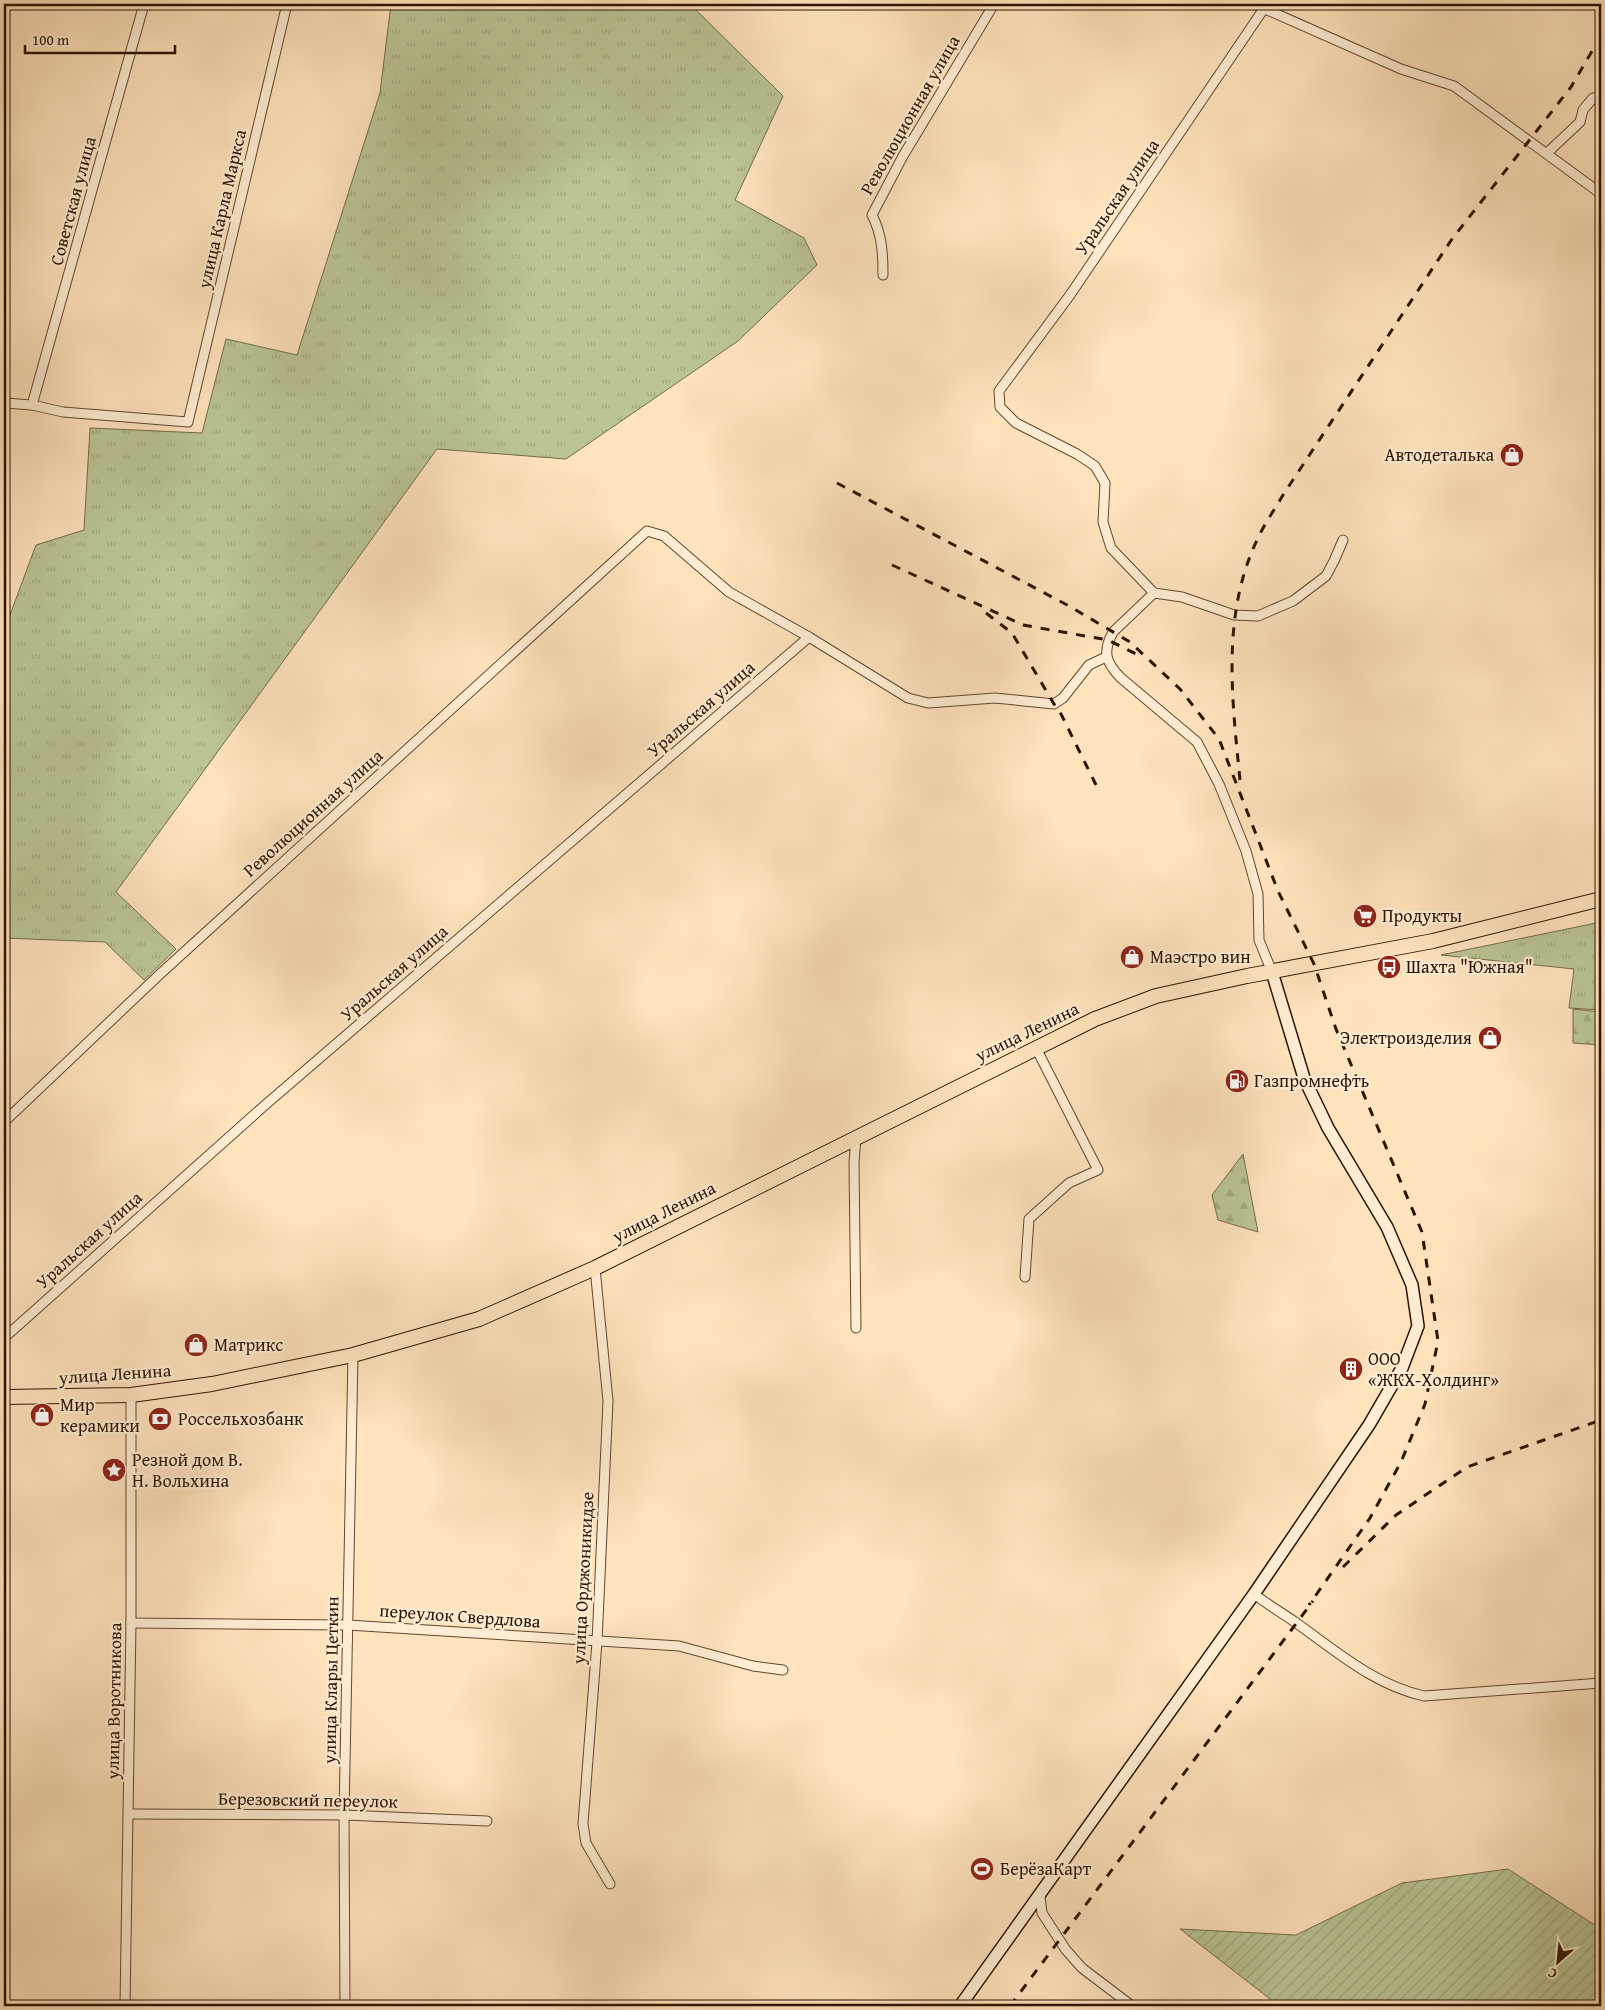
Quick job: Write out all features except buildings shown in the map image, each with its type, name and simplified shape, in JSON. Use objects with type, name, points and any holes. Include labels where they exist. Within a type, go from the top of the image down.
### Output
[{"type":"main road","name":"улица Ленина","points":[[4,1397],[131,1395],[246,1378],[353,1355],[479,1319],[595,1268],[856,1136],[1095,1019],[1156,996],[1432,941],[1601,899]]},
{"type":"street","name":"Советская улица","points":[[32,405],[144,4]]},
{"type":"street","name":"улица Карла Маркса","points":[[32,405],[63,412],[188,422],[287,4]]},
{"type":"street","name":"Революционная улица","points":[[883,275],[883,252],[877,225],[872,215],[903,156],[994,4]]},
{"type":"street","points":[[1254,4],[1265,6],[1401,69],[1454,86],[1600,193]]},
{"type":"street","name":"Уральская улица","points":[[1154,593],[1111,548],[1103,522],[1105,482],[1095,466],[1077,454],[1016,423],[1000,407],[999,391],[1070,294],[1265,6]]},
{"type":"street","points":[[1547,153],[1580,122],[1583,110],[1593,98],[1601,96]]},
{"type":"street","points":[[4,403],[32,405]]},
{"type":"street","name":"Революционная улица","points":[[4,1122],[159,975],[647,531],[664,536],[729,592],[809,637]]},
{"type":"street","points":[[960,2006],[1254,1594],[1369,1425],[1402,1368],[1418,1326],[1412,1285],[1387,1227],[1328,1128],[1304,1078],[1272,972],[1259,940],[1258,894],[1246,852],[1219,784],[1197,742],[1120,678],[1111,668],[1106,657],[1108,640],[1112,632],[1154,593],[1182,597],[1234,615],[1258,616],[1294,601],[1326,576],[1343,540]]},
{"type":"street","points":[[809,637],[908,698],[928,703],[995,698],[1054,704],[1063,698],[1089,666],[1106,657]]},
{"type":"street","name":"Уральская улица","points":[[4,1338],[264,1106],[809,637]]},
{"type":"street","points":[[1025,1277],[1029,1219],[1069,1183],[1098,1170],[1036,1048]]},
{"type":"street","points":[[856,1136],[854,1163],[856,1328]]},
{"type":"street","name":"улица Орджоникидзе","points":[[595,1268],[608,1401],[597,1642],[583,1824],[586,1843],[610,1884]]},
{"type":"street","name":"улица Клары Цеткин","points":[[345,2006],[344,1815],[353,1355]]},
{"type":"street","name":"улица Воротникова","points":[[125,2006],[131,1623],[131,1395]]},
{"type":"street","points":[[1254,1594],[1357,1667],[1390,1685],[1411,1693],[1424,1696],[1601,1683]]},
{"type":"street","name":"переулок Свердлова","points":[[131,1623],[348,1625],[679,1646],[753,1666],[783,1670]]},
{"type":"street","name":"Березовский переулок","points":[[129,1814],[344,1815],[487,1821]]},
{"type":"street","points":[[1040,1896],[1042,1913],[1066,1950],[1082,1968],[1132,2006]]},
{"type":"green space","points":[[391,4],[690,4],[783,96],[735,200],[804,238],[817,265],[738,341],[566,459],[437,449],[116,892],[176,949],[144,980],[105,942],[4,938],[4,631],[36,545],[84,530],[90,428],[202,433],[226,339],[297,355],[380,93]]},
{"type":"green space","points":[[1601,922],[1601,1010],[1569,1008],[1574,969],[1441,955]]},
{"type":"green space","points":[[1573,1009],[1601,1012],[1601,1045],[1573,1043]]},
{"type":"green space","points":[[1243,1154],[1258,1232],[1218,1220],[1212,1195]]},
{"type":"green space","points":[[1508,1869],[1601,1929],[1601,2006],[1279,2006],[1180,1929],[1296,1935],[1402,1883]]},
{"type":"railway","points":[[1240,780],[1232,688],[1234,627],[1238,596],[1246,567],[1258,538],[1283,495],[1452,239],[1571,87],[1601,36]]},
{"type":"railway","points":[[837,483],[1069,606],[1130,642],[1180,689],[1219,739],[1278,891],[1314,964],[1336,1029],[1422,1232],[1438,1341],[1425,1404],[1401,1462],[1370,1518],[1309,1605]]},
{"type":"railway","points":[[892,565],[1023,625],[1108,640],[1140,656]]},
{"type":"railway","points":[[986,613],[1012,633],[1060,712],[1096,785]]},
{"type":"railway","points":[[1343,1567],[1396,1515],[1467,1467],[1601,1420]]},
{"type":"railway","points":[[1010,2006],[1313,1601]]},
{"type":"place","name":"Автодеталька","points":[[1512,455]]},
{"type":"place","name":"Продукты","points":[[1365,916]]},
{"type":"place","name":"Маэстро вин","points":[[1132,957]]},
{"type":"place","name":"Шахта \"Южная\"","points":[[1389,967]]},
{"type":"place","name":"Электроизделия","points":[[1490,1038]]},
{"type":"place","name":"Газпромнефть","points":[[1237,1081]]},
{"type":"place","name":"Матрикс","points":[[196,1345]]},
{"type":"place","name":"ООО «ЖКХ-Холдинг»","points":[[1351,1369]]},
{"type":"place","name":"Мир керамики","points":[[42,1415]]},
{"type":"place","name":"Россельхозбанк","points":[[160,1419]]},
{"type":"place","name":"Резной дом В. Н. Вольхина","points":[[114,1470]]},
{"type":"place","name":"БерёзаКарт","points":[[982,1869]]}]
